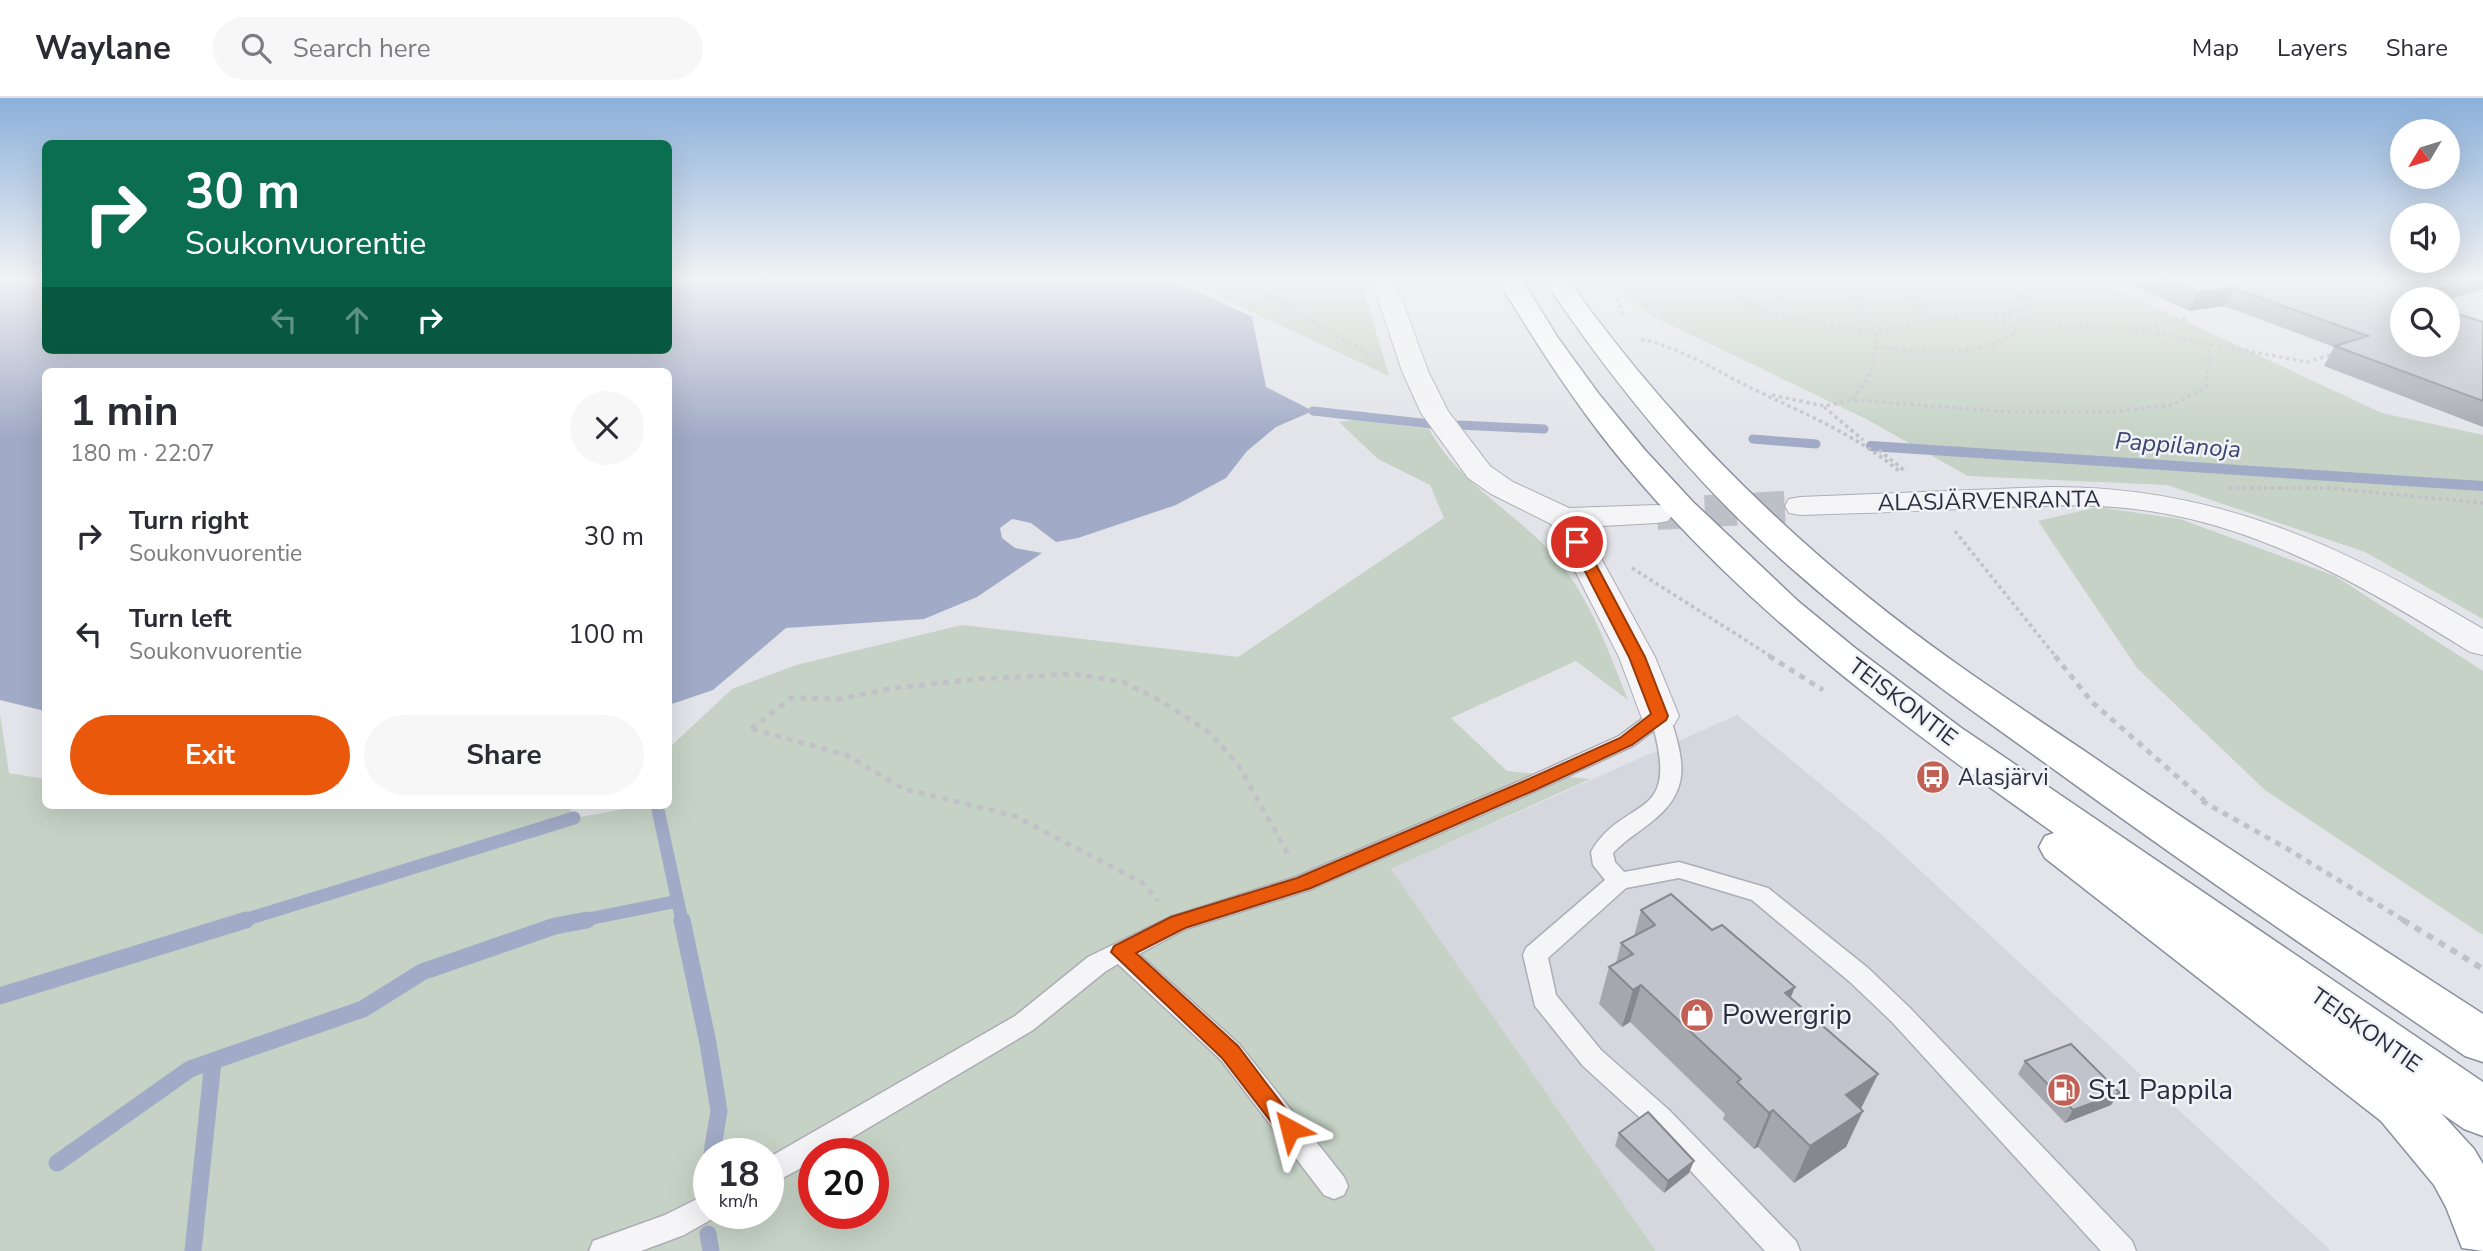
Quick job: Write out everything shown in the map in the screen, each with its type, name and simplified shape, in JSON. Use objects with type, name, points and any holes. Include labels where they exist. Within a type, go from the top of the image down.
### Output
[{"type":"highway","name":"TEISKONTIE","points":[[1542,332],[1570,376],[1641,466],[1713,541],[1784,607],[1898,701],[2483,1112]]},
{"type":"highway","points":[[1590,332],[1640,395],[1733,495],[1822,576],[1906,644],[2170,832],[2483,1041]]},
{"type":"highway","points":[[1898,701],[1916,738],[2400,1104],[2454,1167],[2472,1198],[2483,1229]]},
{"type":"street","points":[[1401,332],[1415,371],[1435,413],[1479,472],[1502,488],[1564,518],[1657,514]]},
{"type":"street","name":"ALASJÄRVENRANTA","points":[[1800,506],[2073,495],[2136,500],[2203,514],[2329,558],[2428,610],[2483,644]]},
{"type":"street","points":[[1564,518],[1637,657],[1660,716]]},
{"type":"lane","points":[[784,1164],[1024,1023],[1097,964],[1178,923],[1304,883],[1626,741],[1660,716],[1672,757],[1673,779],[1666,796],[1651,812],[1609,841],[1602,852],[1604,865],[1619,881]]},
{"type":"lane","points":[[1785,1251],[1658,1118],[1591,1058],[1544,999],[1535,955],[1619,881],[1679,870],[1760,894],[1859,975],[1901,1015],[2121,1251]]},
{"type":"lane","points":[[1121,952],[1230,1052],[1334,1186]]},
{"type":"lane","points":[[604,1251],[693,1214]]},
{"type":"path","points":[[1330,332],[1375,358],[1415,371]]},
{"type":"path","points":[[1853,400],[1872,371],[1876,332]]},
{"type":"path","points":[[1874,347],[1948,351],[1984,349],[2005,342],[2016,332]]},
{"type":"path","points":[[2147,332],[2307,362],[2344,351]]},
{"type":"path","points":[[1631,337],[1684,352],[1826,421],[1879,452],[1932,501],[2092,702],[2211,806]]},
{"type":"path","points":[[1824,407],[1853,400],[2010,412],[2111,412],[2172,405],[2206,387],[2210,343]]},
{"type":"path","points":[[1768,395],[1784,396],[1824,407],[1862,440],[1882,451]]},
{"type":"path","points":[[1620,561],[1828,693]]},
{"type":"path","points":[[1178,923],[1143,883],[1015,816],[904,789],[846,755],[751,729],[791,698],[839,699],[894,688],[988,678],[1075,674],[1123,682],[1163,702],[1209,732],[1239,766],[1304,883]]},
{"type":"path","points":[[2187,794],[2286,848],[2483,969]]},
{"type":"shaded area","points":[[1737,715],[1883,836],[2331,1251],[1656,1251],[1391,869]]},
{"type":"green space","points":[[1295,332],[1376,332],[1389,376]]},
{"type":"green space","points":[[1685,332],[2208,332],[2382,413],[2483,435],[2483,619],[2365,552],[2167,485],[1968,476],[1866,419]]},
{"type":"green space","points":[[1355,420],[1429,429],[1454,464],[1534,535],[1563,566],[1586,602],[1628,700],[1576,661],[1451,718],[1507,771],[1590,779],[1391,869],[1656,1251],[0,1251],[0,714],[9,773],[42,778],[42,809],[570,809],[575,818],[623,809],[672,809],[672,745],[732,689],[796,665],[962,625],[1238,657],[1444,518],[1430,485],[1378,459],[1339,422]]},
{"type":"green space","points":[[2097,507],[2180,519],[2335,576],[2483,671],[2483,935],[2266,791],[2137,668],[2038,521]]},
{"type":"water","points":[[0,332],[42,332],[42,354],[672,354],[672,332],[1255,332],[1266,387],[1313,411],[1276,427],[1247,451],[1226,478],[1176,505],[1078,538],[1056,542],[1031,523],[1012,519],[1000,528],[1002,538],[1015,548],[1042,553],[977,597],[924,619],[786,628],[713,690],[672,704],[672,368],[42,368],[42,710],[0,700]]},
{"type":"building","points":[[2356,332],[2390,332],[2390,357],[2460,357],[2460,332],[2483,332],[2483,401],[2335,346],[2368,336]]},
{"type":"building","points":[[1671,894],[1712,930],[1722,925],[1795,987],[1785,993],[1878,1074],[1846,1095],[1863,1111],[1810,1146],[1773,1110],[1769,1113],[1737,1082],[1741,1079],[1641,985],[1633,990],[1609,967],[1633,954],[1621,943],[1655,925],[1641,910]]},
{"type":"building","points":[[2071,1044],[2120,1093],[2073,1110],[2025,1061]]},
{"type":"building","points":[[1648,1112],[1694,1161],[1668,1181],[1619,1133]]},
{"type":"waterway","name":"Pappilanoja","points":[[1313,411],[1431,424]]},
{"type":"waterway","name":"Pappilanoja","points":[[1459,425],[1544,429]]},
{"type":"waterway","name":"Pappilanoja","points":[[1753,439],[1816,444]]},
{"type":"waterway","name":"Pappilanoja","points":[[1884,447],[1871,446],[2483,486]]},
{"type":"waterway","points":[[658,809],[678,901]]},
{"type":"waterway","points":[[241,921],[574,818]]},
{"type":"waterway","points":[[578,921],[678,901]]},
{"type":"waterway","points":[[678,901],[682,921]]},
{"type":"waterway","points":[[0,996],[246,920]]},
{"type":"waterway","points":[[213,1061],[363,1009],[422,972],[555,926],[587,920]]},
{"type":"waterway","points":[[682,920],[708,1043],[719,1111],[714,1138]]},
{"type":"waterway","points":[[57,1163],[190,1069],[213,1061]]},
{"type":"waterway","points":[[193,1251],[213,1061]]},
{"type":"waterway","points":[[708,1234],[711,1251]]},
{"type":"tunnel","points":[[1657,514],[1800,506]]},
{"type":"place","name":"Alasjärvi","points":[[1933,777]]},
{"type":"place","name":"Powergrip","points":[[1697,1015]]},
{"type":"place","name":"St1 Pappila","points":[[2064,1090]]},
{"type":"route","points":[[1290,1129],[1230,1052],[1121,952],[1178,923],[1304,883],[1528,786],[1626,741],[1660,716],[1637,657],[1577,542]]}]
